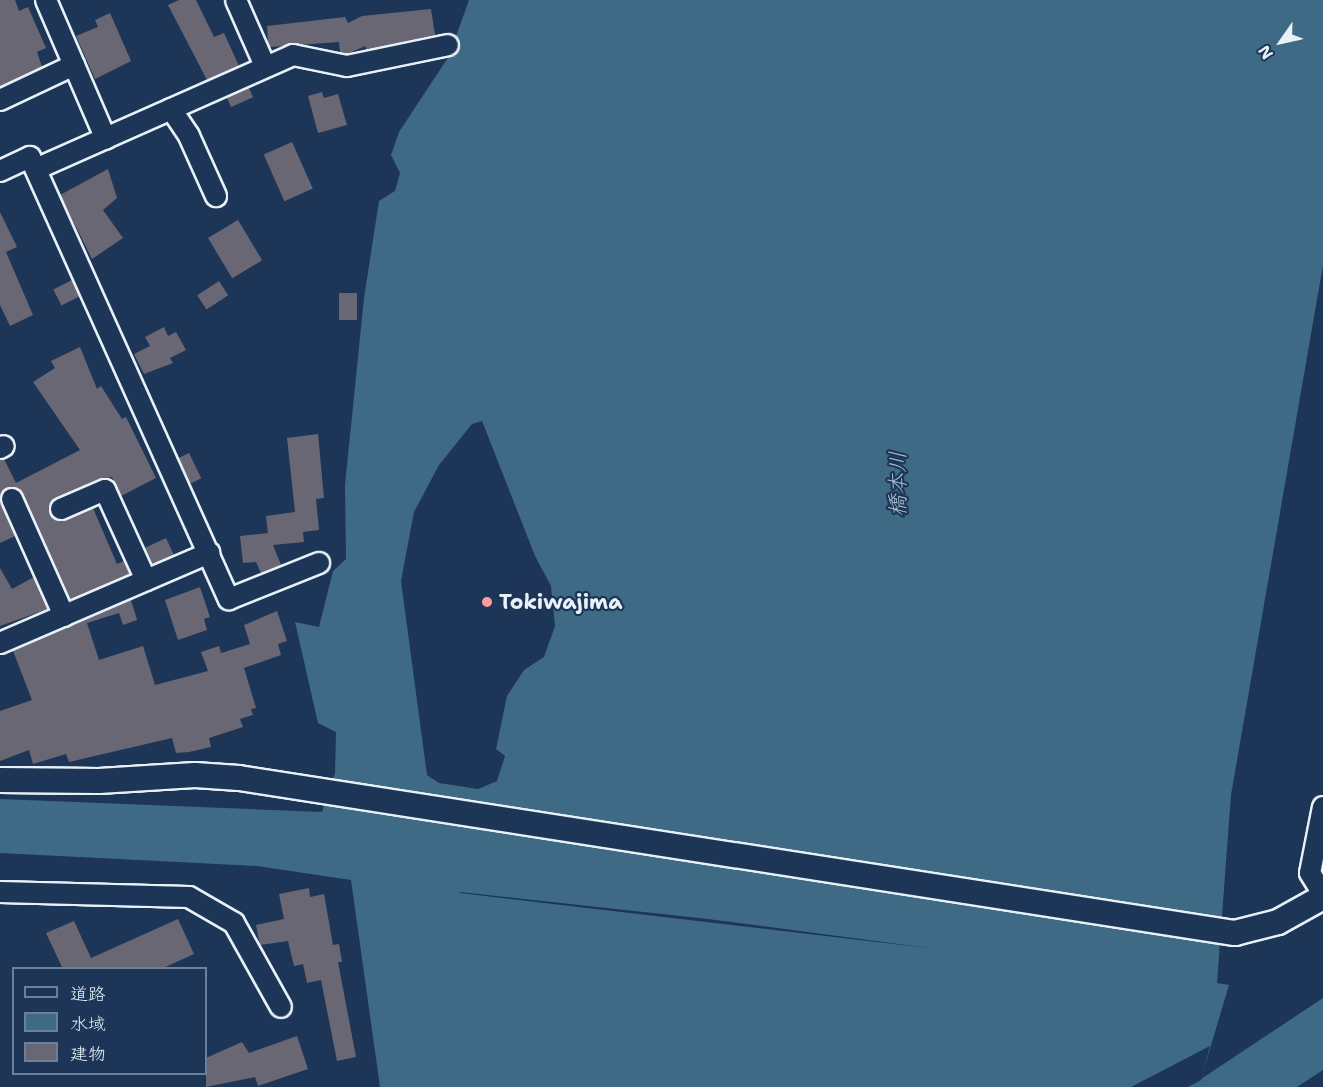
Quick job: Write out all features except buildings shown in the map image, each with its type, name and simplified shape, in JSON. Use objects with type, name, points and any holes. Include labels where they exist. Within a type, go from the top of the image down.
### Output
[{"type":"street","points":[[46,0],[106,140]]},
{"type":"street","points":[[236,0],[266,66]]},
{"type":"street","points":[[36,169],[106,140],[293,55],[347,66],[448,45]]},
{"type":"street","points":[[0,100],[74,65]]},
{"type":"street","points":[[171,109],[189,136],[216,196]]},
{"type":"street","points":[[0,171],[30,157],[229,599],[319,563]]},
{"type":"street","points":[[61,509],[105,490],[146,580]]},
{"type":"street","points":[[12,499],[64,616]]},
{"type":"street","points":[[0,643],[209,553]]},
{"type":"street","points":[[0,780],[99,781],[195,774],[315,789],[1235,933],[1278,922],[1323,896],[1310,873],[1323,807]]},
{"type":"street","points":[[0,892],[189,897],[234,923],[281,1007]]},
{"type":"water","name":"橋本川","points":[[469,0],[1323,0],[1323,265],[1231,795],[1217,983],[1229,985],[1201,1079],[1323,998],[1323,1070],[1297,1087],[380,1087],[351,880],[257,866],[0,853],[0,799],[322,812],[335,773],[336,732],[318,723],[295,622],[319,627],[333,571],[346,559],[345,485],[364,298],[379,201],[395,191],[400,173],[391,155],[399,132],[449,56]],"holes":[[[482,421],[535,556],[551,586],[555,626],[544,657],[524,670],[507,696],[496,749],[505,756],[497,781],[478,789],[439,783],[427,775],[401,581],[414,512],[439,465],[472,424]],[[460,893],[708,919],[936,949]]]},
{"type":"pier","points":[[1210,1046],[1201,1080],[1188,1087],[1131,1087]]},
{"type":"place","name":"Tokiwajima","points":[[487,602]]}]
